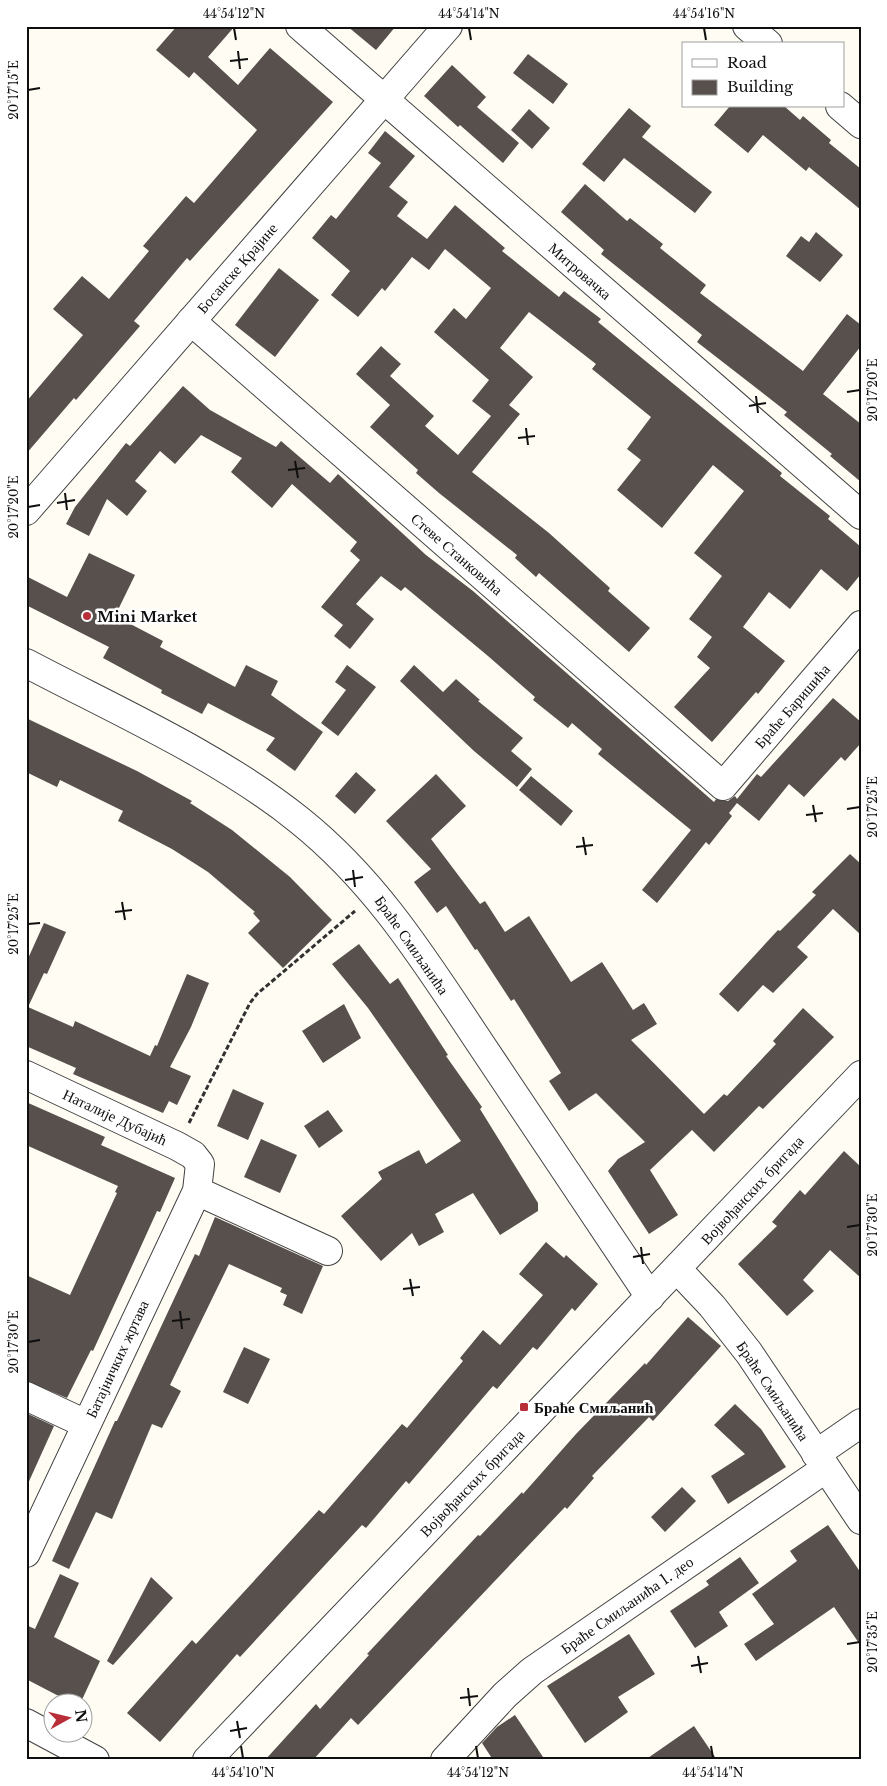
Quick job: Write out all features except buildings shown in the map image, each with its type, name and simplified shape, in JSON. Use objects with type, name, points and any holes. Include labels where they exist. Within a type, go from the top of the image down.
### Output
[{"type":"street","name":"Митровачка","points":[[300,26],[861,515]]},
{"type":"street","name":"Босанске Крајине","points":[[26,511],[448,26]]},
{"type":"street","points":[[748,26],[766,42]]},
{"type":"street","points":[[842,108],[861,124]]},
{"type":"street","name":"Стеве Станковића","points":[[191,321],[723,786]]},
{"type":"street","name":"Браће Баришића","points":[[723,786],[861,625]]},
{"type":"street","name":"Браће Смиљанића","points":[[26,663],[205,758],[266,795],[300,820],[330,846],[376,893],[407,933],[650,1297]]},
{"type":"street","name":"Наталије Дубајић","points":[[26,1075],[178,1146],[193,1154],[200,1164]]},
{"type":"street","name":"Војвођанских бригада","points":[[207,1760],[861,1075]]},
{"type":"street","name":"Батајничких жртава","points":[[26,1552],[197,1191],[200,1164]]},
{"type":"street","points":[[197,1191],[328,1251]]},
{"type":"street","name":"Браће Смиљанића","points":[[677,1269],[712,1306],[749,1353],[861,1520]]},
{"type":"street","points":[[26,1396],[86,1424]]},
{"type":"street","name":"Браће Смиљанића 1. део","points":[[445,1760],[505,1694],[532,1671],[820,1461],[861,1423]]},
{"type":"street","points":[[26,1723],[95,1760]]},
{"type":"path","points":[[178,1146],[250,1003],[257,994],[376,893]]},
{"type":"place","name":"Mini Market","points":[[87,616]]},
{"type":"place","name":"Браће Смиљанић","points":[[524,1407]]}]
